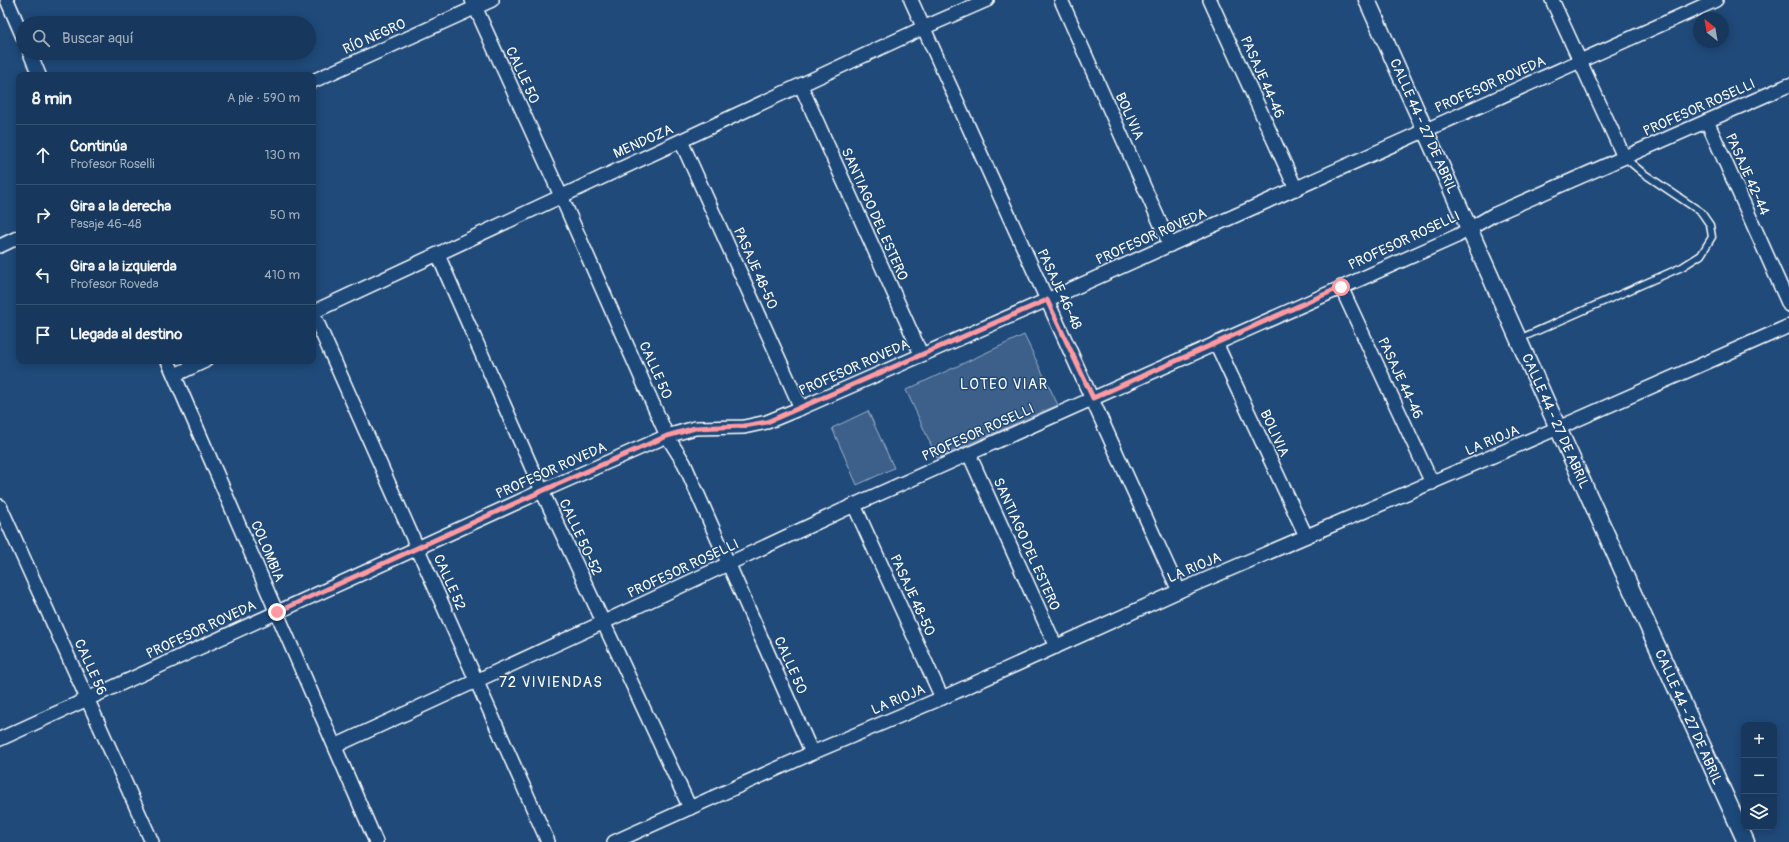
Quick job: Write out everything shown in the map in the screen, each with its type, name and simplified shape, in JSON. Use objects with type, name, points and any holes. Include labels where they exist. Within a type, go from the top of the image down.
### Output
[{"type":"street","points":[[7,0],[16,21]]},
{"type":"street","name":"RÍO NEGRO","points":[[316,80],[473,4],[492,0]]},
{"type":"street","name":"PASAJE 46-48","points":[[910,0],[1093,398],[1179,591]]},
{"type":"street","name":"MENDOZA","points":[[316,311],[923,28],[987,0]]},
{"type":"street","name":"BOLIVIA","points":[[1061,0],[1170,245]]},
{"type":"street","name":"PASAJE 44-46","points":[[1210,0],[1296,189]]},
{"type":"street","name":"CALLE 44 - 27 DE ABRIL","points":[[1367,0],[1558,428],[1746,842]]},
{"type":"street","points":[[1552,0],[1624,157]]},
{"type":"street","name":"PROFESOR ROVEDA","points":[[0,740],[542,491],[667,436],[695,428],[744,426],[767,422],[801,408],[1296,189],[1716,0]]},
{"type":"street","name":"CALLE 50","points":[[473,4],[561,196],[667,436],[684,463],[812,753]]},
{"type":"street","points":[[33,60],[38,72]]},
{"type":"street","name":"PROFESOR ROSELLI","points":[[335,746],[854,506],[1457,236],[1492,215],[1789,85]]},
{"type":"street","name":"SANTIAGO DEL ESTERO","points":[[801,86],[921,354]]},
{"type":"street","name":"PASAJE 42-44","points":[[1707,121],[1789,305]]},
{"type":"street","name":"PASAJE 48-50","points":[[681,141],[801,408]]},
{"type":"street","points":[[0,246],[16,238]]},
{"type":"street","name":"CALLE 50-52","points":[[438,255],[542,491],[690,808]]},
{"type":"street","name":"PASAJE 44-46","points":[[1341,287],[1432,483]]},
{"type":"street","name":"CALLE 52","points":[[316,319],[548,842]]},
{"type":"street","name":"LA RIOJA","points":[[614,842],[812,753],[942,698],[1179,591],[1432,483],[1789,326]]},
{"type":"street","name":"BOLIVIA","points":[[1216,343],[1306,536]]},
{"type":"street","name":"COLOMBIA","points":[[170,364],[376,842]]},
{"type":"street","points":[[175,375],[199,364]]},
{"type":"street","name":"SANTIAGO DEL ESTERO","points":[[969,454],[1056,647]]},
{"type":"street","name":"CALLE 56","points":[[0,506],[152,842]]},
{"type":"street","name":"PASAJE 48-50","points":[[854,506],[942,698]]},
{"type":"lane","points":[[1519,339],[1682,267],[1701,255],[1712,237],[1710,225],[1702,212],[1643,174],[1624,157]]},
{"type":"shaded area","points":[[1024,335],[1058,405],[937,458],[906,390]]},
{"type":"shaded area","points":[[868,411],[894,468],[857,485],[832,428]]},
{"type":"district","name":"LOTEO VIAR","points":[[1004,384]]},
{"type":"district","name":"72 VIVIENDAS","points":[[551,682]]},
{"type":"route","points":[[277,612],[542,491],[667,436],[695,428],[744,426],[767,422],[1047,300],[1093,398],[1341,287]]}]
